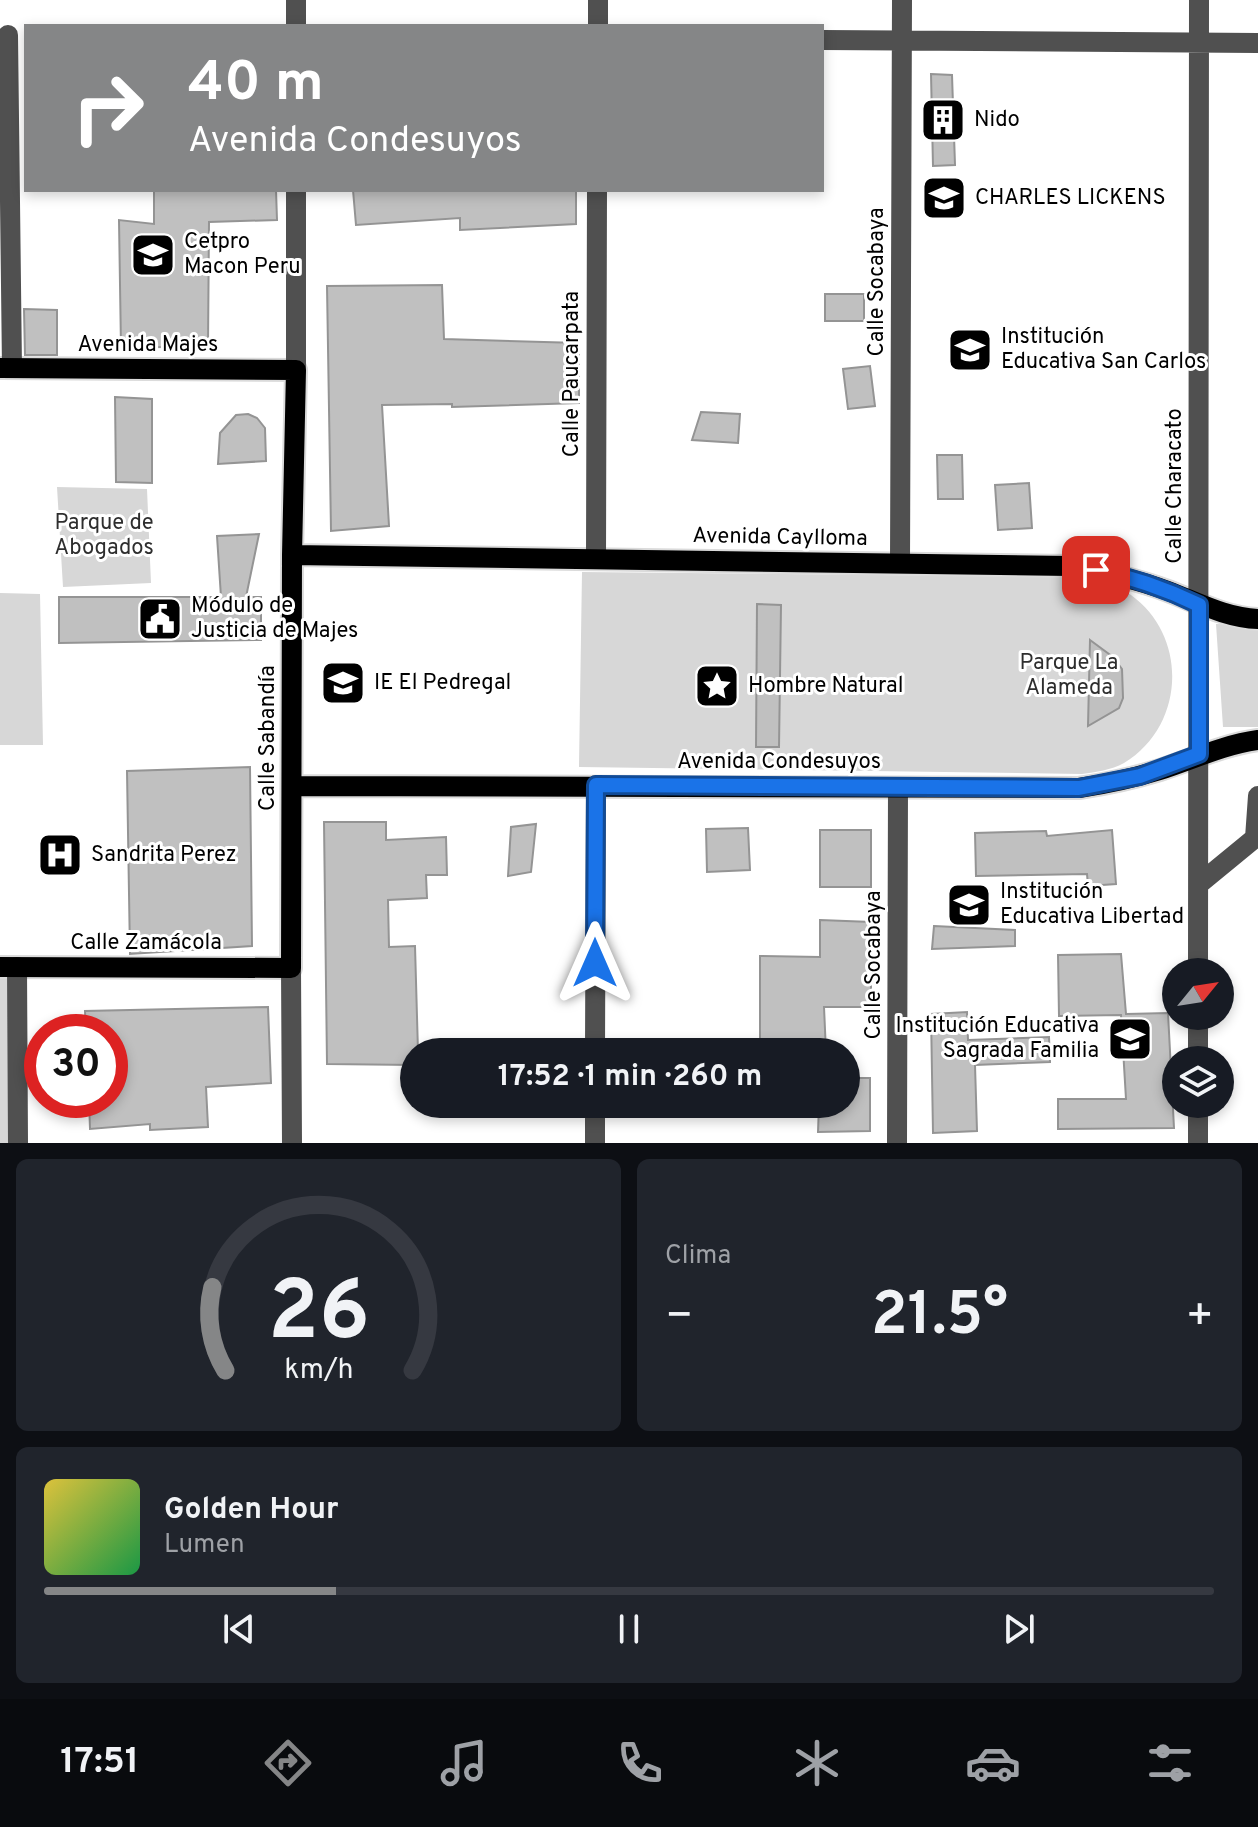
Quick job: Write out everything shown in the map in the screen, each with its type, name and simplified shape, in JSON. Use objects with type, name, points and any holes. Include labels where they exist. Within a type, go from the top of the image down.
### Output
[{"type":"main road","name":"Avenida Majes","points":[[6,368],[296,370]]},
{"type":"main road","name":"Calle Sabandía","points":[[291,968],[292,555],[296,370]]},
{"type":"main road","name":"Avenida Caylloma","points":[[292,555],[1070,566],[1122,575],[1199,605],[1258,619]]},
{"type":"main road","name":"Avenida Condesuyos","points":[[293,786],[1079,788],[1140,776],[1199,754],[1258,740]]},
{"type":"main road","name":"Calle Zamácola","points":[[8,967],[291,968]]},
{"type":"street","points":[[296,0],[296,24]]},
{"type":"street","points":[[598,0],[598,24]]},
{"type":"street","name":"Calle Socabaya","points":[[900,563],[902,0]]},
{"type":"street","name":"Calle Characato","points":[[1198,958],[1199,0]]},
{"type":"street","points":[[6,368],[11,35]]},
{"type":"street","points":[[824,40],[1258,43]]},
{"type":"street","name":"Calle Sabandía","points":[[296,192],[296,370]]},
{"type":"street","name":"Calle Paucarpata","points":[[596,559],[597,192]]},
{"type":"street","points":[[595,1038],[596,785]]},
{"type":"street","name":"Calle Socabaya","points":[[897,1143],[898,787]]},
{"type":"street","points":[[1199,884],[1255,838],[1258,796]]},
{"type":"street","points":[[8,967],[18,1143]]},
{"type":"street","name":"Calle Sabandía","points":[[291,968],[292,1143]]},
{"type":"street","points":[[595,1118],[595,1143]]},
{"type":"street","points":[[1198,1118],[1198,1143]]},
{"type":"green space","name":"Parque de Abogados","points":[[57,487],[147,489],[151,583],[63,587]]},
{"type":"green space","name":"Parque La Alameda","points":[[582,572],[1073,577],[1103,582],[1131,595],[1150,613],[1163,634],[1170,657],[1172,681],[1168,705],[1159,727],[1144,747],[1124,763],[1082,774],[579,767]]},
{"type":"green space","points":[[0,593],[40,594],[43,745],[0,745]]},
{"type":"green space","points":[[1216,624],[1258,625],[1258,727],[1223,727]]},
{"type":"green space","points":[[0,967],[8,967],[13,1143],[0,1143]]},
{"type":"building","name":"Nido","points":[[931,74],[952,75],[955,165],[933,166]]},
{"type":"building","points":[[154,192],[276,192],[277,220],[209,222],[208,346],[121,348],[119,220],[154,224]]},
{"type":"building","points":[[353,192],[576,192],[576,224],[460,230],[460,218],[356,225]]},
{"type":"building","points":[[442,285],[444,339],[579,343],[579,403],[452,407],[452,404],[382,405],[389,526],[331,531],[327,286]]},
{"type":"building","points":[[825,294],[864,294],[864,321],[825,321]]},
{"type":"building","points":[[24,309],[57,310],[57,355],[25,355]]},
{"type":"building","points":[[870,366],[875,406],[848,409],[843,369]]},
{"type":"building","points":[[115,397],[152,399],[152,483],[116,482]]},
{"type":"building","points":[[701,412],[740,414],[738,443],[692,440]]},
{"type":"building","points":[[248,414],[257,418],[265,428],[266,461],[218,464],[220,433],[236,415]]},
{"type":"building","points":[[937,455],[962,455],[963,499],[938,499]]},
{"type":"building","points":[[1029,483],[1032,528],[998,530],[995,485]]},
{"type":"building","name":"Módulo de Justicia de Majes","points":[[259,534],[246,597],[261,597],[261,640],[59,643],[59,597],[221,597],[217,536]]},
{"type":"building","points":[[757,604],[781,605],[779,747],[756,747]]},
{"type":"building","points":[[1090,640],[1113,657],[1122,669],[1123,698],[1119,708],[1088,726]]},
{"type":"building","points":[[250,767],[252,946],[130,954],[127,771]]},
{"type":"building","points":[[324,822],[386,822],[386,840],[446,837],[447,875],[426,875],[427,898],[388,900],[389,947],[415,946],[418,1038],[400,1038],[400,1065],[327,1064]]},
{"type":"building","points":[[536,824],[531,872],[508,876],[511,827]]},
{"type":"building","points":[[748,828],[750,870],[707,872],[706,829]]},
{"type":"building","points":[[820,830],[871,830],[871,887],[820,887]]},
{"type":"building","points":[[1112,830],[1116,884],[1088,886],[1087,874],[976,876],[975,833],[1046,831],[1047,836]]},
{"type":"building","points":[[820,920],[871,922],[871,1007],[824,1007],[825,1038],[760,1038],[760,956],[820,957]]},
{"type":"building","points":[[934,926],[1015,930],[1015,946],[932,949]]},
{"type":"building","points":[[1121,954],[1126,1014],[1162,1013],[1162,1030],[1169,1030],[1170,1046],[1162,1046],[1162,1118],[1173,1118],[1174,1128],[1058,1129],[1058,1099],[1126,1099],[1121,1015],[1059,1016],[1058,955]]},
{"type":"building","points":[[268,1007],[271,1083],[206,1087],[208,1127],[150,1130],[150,1124],[90,1129],[90,1118],[128,1118],[128,1014],[85,1014],[85,1011]]},
{"type":"building","points":[[967,1012],[968,1040],[1049,1037],[1050,1062],[975,1065],[977,1131],[933,1133],[931,1014]]},
{"type":"building","points":[[860,1078],[870,1078],[870,1131],[818,1132],[818,1118],[860,1118]]},
{"type":"place","name":"Nido","points":[[943,120]]},
{"type":"place","name":"CHARLES LICKENS","points":[[944,198]]},
{"type":"place","name":"Cetpro Macon Peru","points":[[153,255]]},
{"type":"place","name":"Institución Educativa San Carlos","points":[[970,350]]},
{"type":"place","name":"Módulo de Justicia de Majes","points":[[160,619]]},
{"type":"place","name":"IE El Pedregal","points":[[343,683]]},
{"type":"place","name":"Hombre Natural","points":[[717,686]]},
{"type":"place","name":"Sandrita Perez","points":[[60,855]]},
{"type":"place","name":"Institución Educativa Libertad","points":[[969,905]]},
{"type":"place","name":"Institución Educativa Sagrada Familia","points":[[1130,1039]]},
{"type":"route","points":[[595,963],[596,785],[1079,788],[1140,776],[1199,754],[1199,605],[1122,575],[1096,570]]}]
